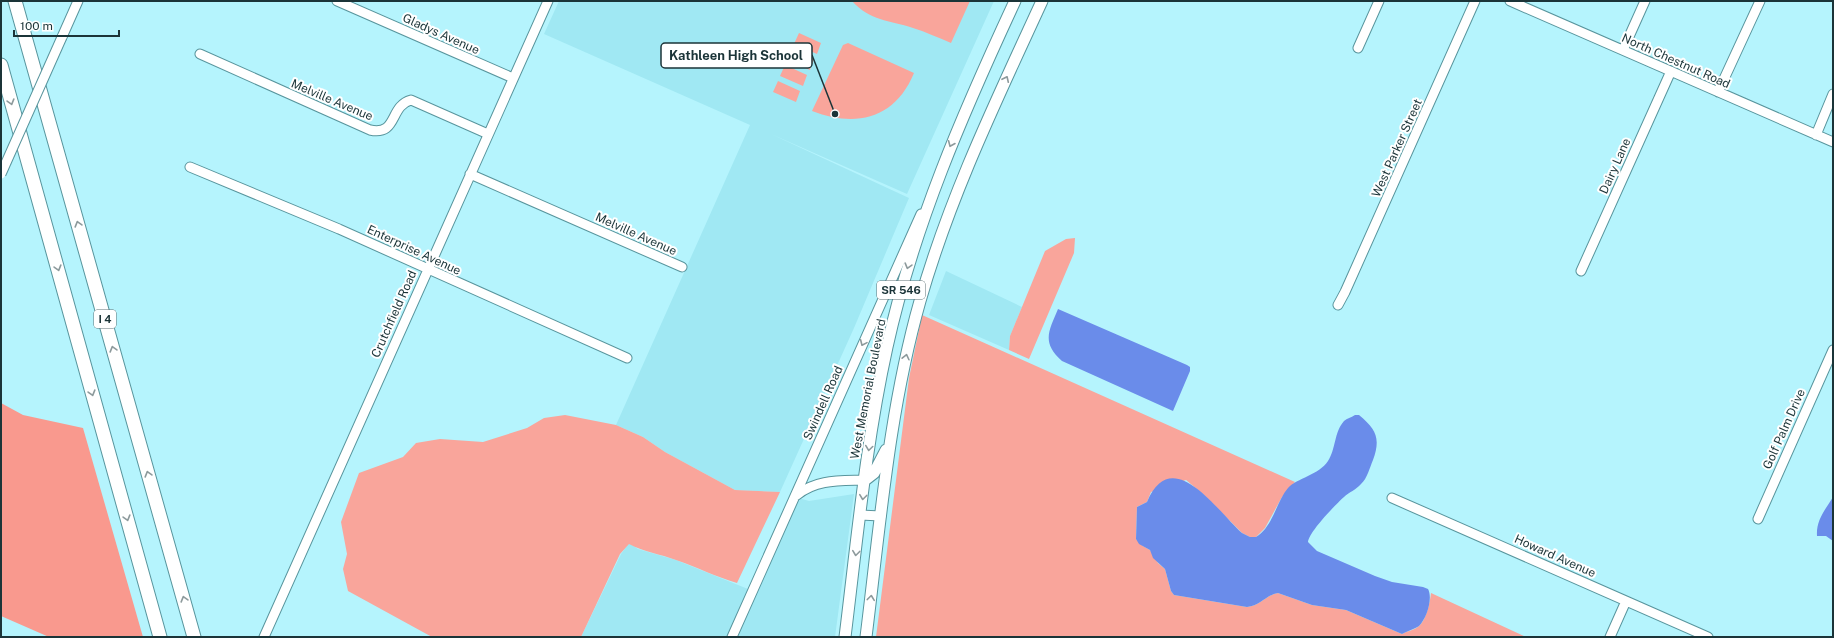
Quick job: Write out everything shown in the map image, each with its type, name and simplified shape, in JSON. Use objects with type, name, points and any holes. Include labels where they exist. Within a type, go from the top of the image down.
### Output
[{"type":"highway","name":"I 4","points":[[15,1],[194,637]]},
{"type":"highway","points":[[1,65],[160,637]]},
{"type":"main road","name":"West Memorial Boulevard","points":[[845,637],[875,407],[887,346],[912,254],[937,180],[966,108],[1016,1]]},
{"type":"main road","name":"SR 546","points":[[866,637],[891,440],[900,384],[922,295],[950,209],[990,115],[1042,1]]},
{"type":"main road","points":[[865,480],[874,473],[880,464],[891,440]]},
{"type":"street","points":[[1,174],[78,1]]},
{"type":"street","name":"Gladys Avenue","points":[[338,1],[513,78]]},
{"type":"street","name":"Crutchfield Road","points":[[264,637],[548,1]]},
{"type":"street","points":[[1358,48],[1379,1]]},
{"type":"street","name":"West Parker Street","points":[[1338,305],[1475,1]]},
{"type":"street","name":"North Chestnut Road","points":[[1510,1],[1833,142]]},
{"type":"street","points":[[1622,50],[1645,1]]},
{"type":"street","points":[[1718,92],[1760,1]]},
{"type":"street","name":"Melville Avenue","points":[[200,54],[370,130],[381,131],[388,127],[400,106],[412,100],[488,134]]},
{"type":"street","name":"Dairy Lane","points":[[1581,271],[1671,71]]},
{"type":"street","points":[[1816,135],[1833,94]]},
{"type":"street","name":"Enterprise Avenue","points":[[190,167],[339,229],[427,270],[627,358]]},
{"type":"street","name":"Melville Avenue","points":[[470,174],[682,267]]},
{"type":"street","name":"Swindell Road","points":[[732,637],[937,180]]},
{"type":"street","name":"Golf Palm Drive","points":[[1758,518],[1833,350]]},
{"type":"street","points":[[809,465],[812,477],[825,482]]},
{"type":"street","points":[[794,497],[806,488],[825,482],[865,480]]},
{"type":"street","name":"Howard Avenue","points":[[1392,498],[1708,637]]},
{"type":"street","points":[[860,515],[881,516]]},
{"type":"street","points":[[1610,637],[1626,601]]},
{"type":"shaded area","points":[[559,1],[994,1],[907,194],[771,134],[909,198],[854,328],[780,492],[735,490],[665,452],[643,437],[616,425],[750,125],[544,34]]},
{"type":"shaded area","points":[[852,1],[970,1],[951,43],[904,25],[880,19],[866,13]]},
{"type":"shaded area","points":[[799,33],[821,43],[817,54],[794,44]]},
{"type":"shaded area","points":[[848,43],[914,73],[906,89],[896,101],[885,110],[872,116],[859,119],[844,119],[812,111],[843,45]]},
{"type":"shaded area","points":[[792,49],[814,59],[810,70],[787,60]]},
{"type":"shaded area","points":[[785,65],[807,75],[803,86],[780,76]]},
{"type":"shaded area","points":[[778,81],[800,91],[796,102],[773,92]]},
{"type":"shaded area","points":[[1075,238],[1074,253],[1029,359],[1009,350],[1010,336],[1045,251],[1066,239]]},
{"type":"shaded area","points":[[946,271],[1022,307],[1010,336],[1009,350],[929,315]]},
{"type":"shaded area","points":[[922,315],[1295,482],[1282,497],[1265,528],[1256,537],[1250,537],[1242,533],[1204,495],[1186,480],[1151,492],[1147,502],[1137,507],[1136,539],[1150,550],[1158,563],[1165,569],[1171,591],[1174,595],[1247,607],[1256,605],[1278,593],[1312,605],[1346,610],[1402,634],[1415,629],[1424,620],[1430,602],[1431,593],[1526,637],[876,637],[909,378]]},
{"type":"shaded area","points":[[1,403],[23,415],[83,428],[143,637],[49,637],[1,616]]},
{"type":"shaded area","points":[[565,415],[616,425],[643,437],[665,452],[735,490],[780,492],[737,583],[629,544],[620,554],[581,637],[432,637],[348,591],[343,569],[347,554],[341,522],[359,473],[403,457],[416,443],[440,439],[483,442],[527,428],[544,418]]},
{"type":"shaded area","points":[[854,494],[835,637],[737,637],[799,498],[809,501]]},
{"type":"shaded area","points":[[629,543],[638,549],[676,560],[748,589],[727,637],[581,637],[621,554]]},
{"type":"water","points":[[1058,309],[1190,367],[1190,371],[1173,411],[1062,361],[1055,354],[1049,342],[1050,330]]},
{"type":"water","points":[[1355,415],[1359,415],[1365,420],[1375,434],[1377,446],[1373,460],[1363,482],[1346,495],[1317,525],[1308,542],[1317,551],[1375,576],[1392,582],[1428,589],[1430,597],[1428,608],[1419,626],[1402,634],[1346,610],[1312,605],[1278,593],[1256,605],[1247,607],[1174,595],[1171,591],[1165,569],[1153,558],[1150,550],[1139,544],[1136,539],[1137,507],[1147,502],[1157,485],[1169,479],[1182,480],[1195,487],[1208,498],[1242,533],[1250,537],[1256,537],[1262,533],[1270,521],[1280,500],[1288,488],[1324,466],[1331,456],[1338,430],[1341,425],[1345,420]]},
{"type":"water","points":[[1833,497],[1833,541],[1826,536],[1817,536],[1817,530],[1824,511]]},
{"type":"place","name":"Kathleen High School","points":[[835,114]]}]
